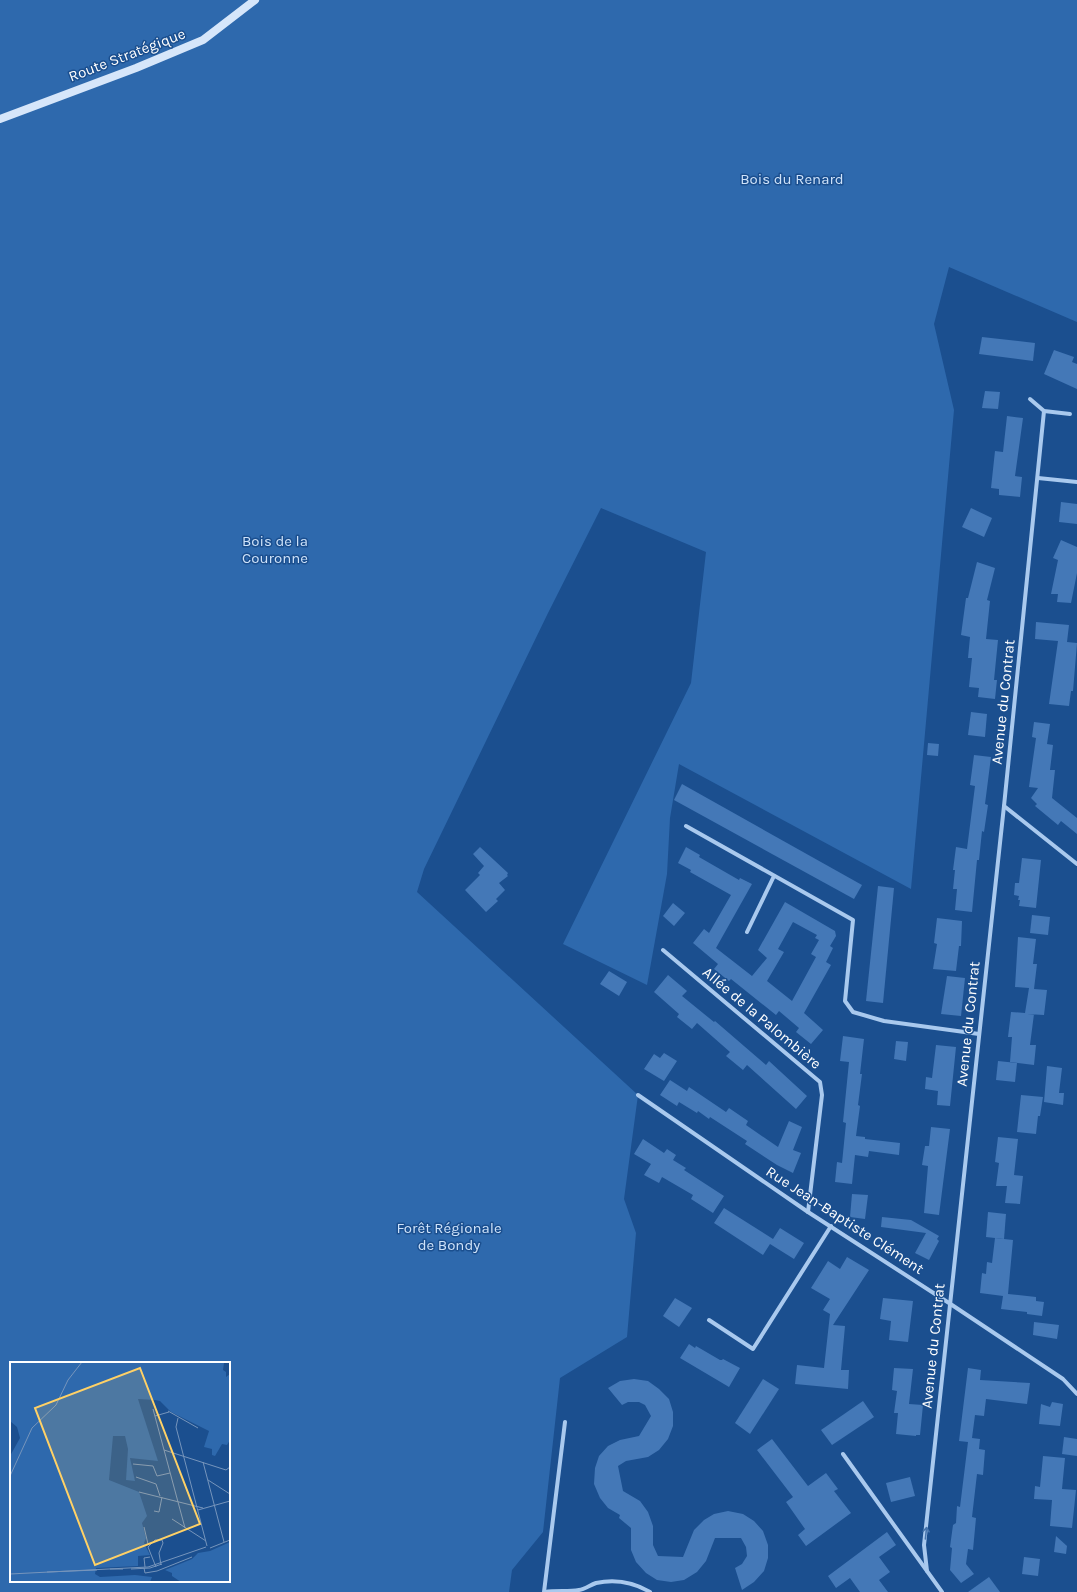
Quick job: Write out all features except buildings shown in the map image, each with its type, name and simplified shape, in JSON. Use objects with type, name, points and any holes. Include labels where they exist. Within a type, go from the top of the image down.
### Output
[{"type":"street","name":"Route Stratégique","points":[[0,118],[136,68],[203,40],[255,0]]},
{"type":"street","points":[[1030,399],[1044,411],[1070,414]]},
{"type":"street","name":"Avenue du Contrat","points":[[927,1572],[924,1545],[1004,806],[1044,411]]},
{"type":"street","points":[[1038,478],[1077,482]]},
{"type":"street","points":[[1004,806],[1077,864]]},
{"type":"street","points":[[686,826],[853,920],[844,1001],[853,1012],[884,1021],[979,1034]]},
{"type":"street","points":[[747,932],[774,876]]},
{"type":"street","name":"Allée de la Palombière","points":[[663,950],[820,1082],[822,1095],[808,1212]]},
{"type":"street","name":"Rue Jean-Baptiste Clément","points":[[638,1095],[808,1212],[950,1303],[1063,1380],[1077,1394]]},
{"type":"street","points":[[709,1320],[753,1349],[831,1226]]},
{"type":"street","points":[[566,1422],[544,1592],[553,1590],[578,1590],[594,1584],[622,1582],[635,1584],[650,1592]]},
{"type":"street","points":[[843,1454],[942,1592]]},
{"type":"green space","points":[[0,0],[1077,0],[1077,322],[949,267],[934,324],[954,410],[911,889],[679,764],[670,818],[667,874],[647,985],[563,944],[691,683],[706,552],[601,508],[548,613],[424,869],[417,892],[638,1095],[624,1199],[636,1233],[627,1337],[560,1378],[543,1532],[512,1570],[509,1592],[0,1592]]},
{"type":"park label","name":"Bois du Renard","points":[[792,179]]},
{"type":"park label","name":"Bois de la Couronne","points":[[275,550]]},
{"type":"park label","name":"Forêt Régionale de Bondy","points":[[449,1236]]}]
